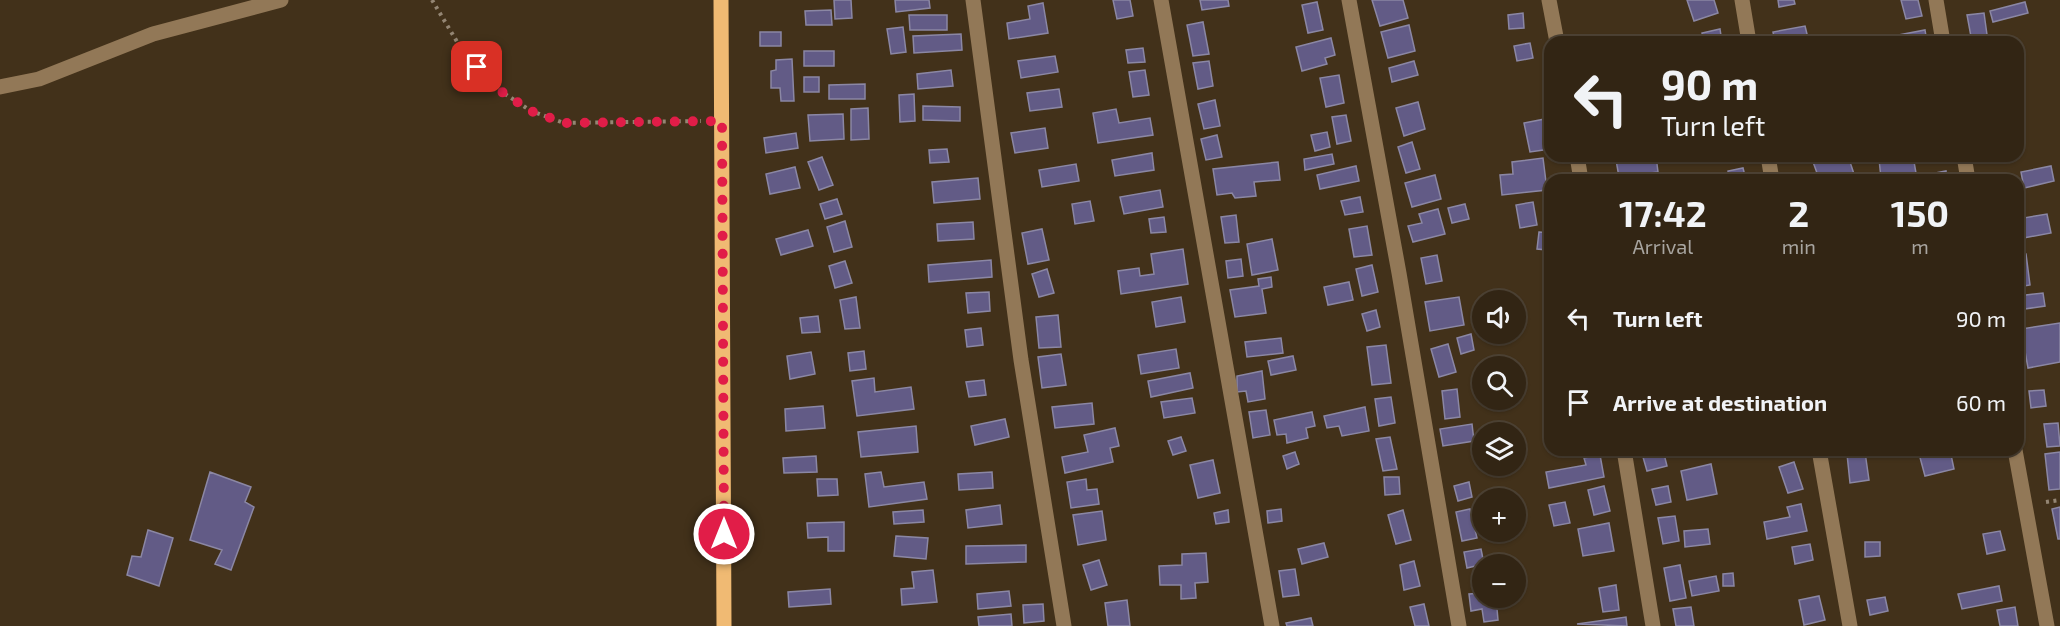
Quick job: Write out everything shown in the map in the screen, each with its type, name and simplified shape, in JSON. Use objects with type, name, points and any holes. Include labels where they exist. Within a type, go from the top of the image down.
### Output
[{"type":"main road","points":[[721,0],[724,626]]},
{"type":"street","points":[[0,87],[39,79],[153,34],[281,0]]},
{"type":"street","points":[[973,0],[1021,360],[1064,626]]},
{"type":"street","points":[[1161,0],[1272,626]]},
{"type":"street","points":[[1349,0],[1399,273],[1459,626]]},
{"type":"street","points":[[1549,0],[1556,36]]},
{"type":"street","points":[[1742,0],[1748,36]]},
{"type":"street","points":[[1936,0],[1942,36]]},
{"type":"street","points":[[1625,456],[1653,626]]},
{"type":"street","points":[[1820,456],[1850,626]]},
{"type":"street","points":[[2016,456],[2047,626]]},
{"type":"path","points":[[432,0],[465,55],[502,92],[531,111],[564,123],[722,121]]},
{"type":"building","points":[[834,0],[851,0],[852,18],[835,19]]},
{"type":"building","points":[[895,0],[929,0],[930,8],[896,12]]},
{"type":"building","points":[[1113,0],[1130,0],[1133,16],[1117,19]]},
{"type":"building","points":[[1200,0],[1228,0],[1229,6],[1202,10]]},
{"type":"building","points":[[1372,0],[1403,0],[1408,18],[1380,26]]},
{"type":"building","points":[[1687,0],[1714,0],[1718,13],[1694,21]]},
{"type":"building","points":[[1778,0],[1794,0],[1795,4],[1779,7]]},
{"type":"building","points":[[1901,0],[1918,0],[1922,16],[1906,19]]},
{"type":"building","points":[[1317,2],[1323,30],[1308,33],[1302,5]]},
{"type":"building","points":[[2025,2],[2028,13],[1993,22],[1990,11]]},
{"type":"building","points":[[1043,3],[1048,33],[1009,39],[1007,23],[1030,19],[1028,6]]},
{"type":"building","points":[[831,10],[832,25],[806,25],[805,11]]},
{"type":"building","points":[[1523,13],[1524,28],[1509,29],[1508,15]]},
{"type":"building","points":[[1984,13],[1987,36],[1971,36],[1967,15]]},
{"type":"building","points":[[909,15],[947,15],[947,30],[910,30]]},
{"type":"building","points":[[1203,22],[1209,54],[1193,56],[1187,25]]},
{"type":"building","points":[[1409,25],[1415,51],[1388,58],[1381,32]]},
{"type":"building","points":[[1805,26],[1808,36],[1774,36],[1773,32]]},
{"type":"building","points":[[903,27],[906,52],[891,54],[887,29]]},
{"type":"building","points":[[1720,29],[1721,36],[1703,36],[1702,33]]},
{"type":"building","points":[[1925,30],[1926,36],[1893,36]]},
{"type":"building","points":[[760,32],[781,32],[781,46],[760,46]]},
{"type":"building","points":[[961,34],[962,50],[914,53],[913,36]]},
{"type":"building","points":[[1331,38],[1335,55],[1325,58],[1327,64],[1302,71],[1296,47]]},
{"type":"building","points":[[1530,43],[1533,58],[1517,61],[1514,46]]},
{"type":"building","points":[[1143,48],[1145,62],[1128,63],[1126,50]]},
{"type":"building","points":[[804,51],[834,51],[834,66],[804,66]]},
{"type":"building","points":[[1055,56],[1058,72],[1021,78],[1018,61]]},
{"type":"building","points":[[792,59],[794,101],[781,101],[780,88],[771,88],[771,71],[776,70],[776,60]]},
{"type":"building","points":[[1209,61],[1213,86],[1198,89],[1193,63]]},
{"type":"building","points":[[1414,61],[1418,75],[1392,82],[1389,68]]},
{"type":"building","points":[[951,70],[953,86],[918,89],[917,74]]},
{"type":"building","points":[[1145,70],[1149,95],[1133,97],[1129,72]]},
{"type":"building","points":[[1339,75],[1344,103],[1326,107],[1320,78]]},
{"type":"building","points":[[804,77],[819,77],[819,92],[804,92]]},
{"type":"building","points":[[865,84],[865,99],[829,99],[829,85]]},
{"type":"building","points":[[1059,89],[1062,107],[1030,111],[1027,93]]},
{"type":"building","points":[[914,94],[915,121],[900,122],[899,95]]},
{"type":"building","points":[[1215,100],[1220,126],[1204,129],[1198,104]]},
{"type":"building","points":[[1418,102],[1425,129],[1404,136],[1396,108]]},
{"type":"building","points":[[923,106],[960,107],[960,121],[923,120]]},
{"type":"building","points":[[868,108],[869,139],[851,140],[851,109]]},
{"type":"building","points":[[1116,109],[1119,123],[1150,118],[1153,135],[1098,143],[1093,113]]},
{"type":"building","points":[[843,114],[844,139],[810,141],[808,115]]},
{"type":"building","points":[[1346,115],[1351,141],[1337,144],[1332,117]]},
{"type":"building","points":[[1544,119],[1544,150],[1530,152],[1524,123]]},
{"type":"building","points":[[1045,128],[1048,148],[1015,153],[1011,133]]},
{"type":"building","points":[[1327,132],[1330,147],[1315,151],[1311,135]]},
{"type":"building","points":[[796,133],[798,148],[766,153],[764,138]]},
{"type":"building","points":[[1217,135],[1222,157],[1206,160],[1201,139]]},
{"type":"building","points":[[1412,142],[1420,169],[1406,173],[1398,147]]},
{"type":"building","points":[[947,149],[949,162],[930,163],[929,150]]},
{"type":"building","points":[[1152,153],[1154,170],[1115,176],[1112,160]]},
{"type":"building","points":[[1332,154],[1334,164],[1305,170],[1304,159]]},
{"type":"building","points":[[822,157],[833,185],[819,190],[808,162]]},
{"type":"building","points":[[1543,158],[1544,190],[1502,195],[1500,175],[1513,174],[1512,162]]},
{"type":"building","points":[[1278,162],[1280,180],[1254,182],[1256,196],[1235,198],[1232,193],[1217,195],[1213,169]]},
{"type":"building","points":[[1616,162],[1657,162],[1658,172],[1618,174]]},
{"type":"building","points":[[1813,162],[1850,162],[1854,174],[1814,174],[1817,173]]},
{"type":"building","points":[[1879,162],[1914,162],[1916,173],[1881,174]]},
{"type":"building","points":[[1076,164],[1079,181],[1042,187],[1039,170]]},
{"type":"building","points":[[1356,166],[1359,181],[1320,189],[1317,175]]},
{"type":"building","points":[[2051,166],[2054,181],[2024,188],[2024,174],[2021,172]]},
{"type":"building","points":[[795,167],[800,188],[770,194],[766,174]]},
{"type":"building","points":[[1743,168],[1744,174],[1728,174],[1728,171]]},
{"type":"building","points":[[1946,171],[1946,174],[1930,174]]},
{"type":"building","points":[[1435,175],[1441,199],[1412,207],[1405,183]]},
{"type":"building","points":[[978,178],[980,199],[934,203],[932,182]]},
{"type":"building","points":[[1160,190],[1163,207],[1124,214],[1120,197]]},
{"type":"building","points":[[1360,197],[1363,212],[1345,215],[1341,201]]},
{"type":"building","points":[[837,199],[842,214],[825,219],[820,204]]},
{"type":"building","points":[[1090,201],[1094,221],[1075,224],[1072,204]]},
{"type":"building","points":[[1533,202],[1537,225],[1520,228],[1516,205]]},
{"type":"building","points":[[1465,204],[1469,219],[1452,223],[1448,208]]},
{"type":"building","points":[[1438,209],[1445,234],[1413,242],[1408,226],[1422,223],[1419,214]]},
{"type":"building","points":[[2047,214],[2051,233],[2024,238],[2024,218]]},
{"type":"building","points":[[1236,215],[1239,242],[1225,243],[1221,217]]},
{"type":"building","points":[[1164,217],[1166,232],[1151,233],[1149,219]]},
{"type":"building","points":[[845,221],[852,247],[834,252],[827,227]]},
{"type":"building","points":[[973,222],[974,239],[938,241],[937,224]]},
{"type":"building","points":[[1367,226],[1372,255],[1354,257],[1349,229]]},
{"type":"building","points":[[1042,229],[1049,260],[1028,264],[1022,233]]},
{"type":"building","points":[[808,230],[813,246],[781,255],[776,239]]},
{"type":"building","points":[[1539,232],[1544,232],[1544,250],[1537,249]]},
{"type":"building","points":[[1272,239],[1278,270],[1252,275],[1247,244]]},
{"type":"building","points":[[1183,249],[1188,284],[1121,294],[1118,271],[1139,268],[1140,276],[1154,274],[1151,254]]},
{"type":"building","points":[[2024,254],[2026,254],[2030,285],[2024,286]]},
{"type":"building","points":[[1437,255],[1442,281],[1426,284],[1421,258]]},
{"type":"building","points":[[1241,259],[1243,276],[1228,278],[1226,261]]},
{"type":"building","points":[[991,260],[992,277],[929,282],[928,265]]},
{"type":"building","points":[[845,261],[852,283],[835,288],[829,266]]},
{"type":"building","points":[[1372,265],[1378,292],[1362,296],[1356,269]]},
{"type":"building","points":[[1047,269],[1054,293],[1039,297],[1032,274]]},
{"type":"building","points":[[1271,277],[1272,287],[1262,289],[1266,313],[1235,317],[1230,290],[1259,286],[1258,279]]},
{"type":"building","points":[[1349,282],[1353,300],[1328,305],[1324,287]]},
{"type":"building","points":[[989,292],[990,311],[968,313],[966,293]]},
{"type":"building","points":[[2043,293],[2045,306],[2024,309],[2024,295]]},
{"type":"building","points":[[856,297],[860,328],[845,329],[840,300]]},
{"type":"building","points":[[1181,297],[1185,322],[1156,327],[1152,302]]},
{"type":"building","points":[[1459,297],[1464,325],[1430,331],[1425,302]]},
{"type":"building","points":[[1376,310],[1380,327],[1367,331],[1362,314]]},
{"type":"building","points":[[1058,315],[1061,347],[1039,348],[1036,317]]},
{"type":"building","points":[[818,316],[820,332],[802,333],[800,318]]},
{"type":"building","points":[[2060,323],[2060,362],[2028,368],[2024,329]]},
{"type":"building","points":[[981,328],[983,345],[967,347],[965,330]]},
{"type":"building","points":[[1471,334],[1474,350],[1461,354],[1457,338]]},
{"type":"building","points":[[1281,338],[1283,353],[1247,357],[1245,342]]},
{"type":"building","points":[[1448,344],[1456,372],[1439,377],[1431,349]]},
{"type":"building","points":[[1386,345],[1391,383],[1372,385],[1367,347]]},
{"type":"building","points":[[1176,349],[1179,368],[1141,374],[1138,355]]},
{"type":"building","points":[[864,351],[866,369],[850,371],[848,353]]},
{"type":"building","points":[[811,352],[815,374],[790,379],[787,356]]},
{"type":"building","points":[[1061,354],[1066,385],[1042,388],[1038,357]]},
{"type":"building","points":[[1293,356],[1296,370],[1271,375],[1268,361]]},
{"type":"building","points":[[1262,371],[1265,399],[1248,402],[1246,391],[1237,392],[1237,376]]},
{"type":"building","points":[[1190,373],[1193,388],[1151,397],[1148,381]]},
{"type":"building","points":[[874,378],[875,392],[911,387],[914,409],[857,416],[852,381]]},
{"type":"building","points":[[984,380],[986,395],[969,397],[966,382]]},
{"type":"building","points":[[1457,389],[1460,417],[1445,419],[1442,391]]},
{"type":"building","points":[[2044,390],[2046,406],[2031,408],[2029,391]]},
{"type":"building","points":[[1391,397],[1395,423],[1379,426],[1375,399]]},
{"type":"building","points":[[1192,398],[1195,413],[1164,418],[1161,402]]},
{"type":"building","points":[[1092,403],[1094,424],[1055,428],[1052,407]]},
{"type":"building","points":[[823,406],[825,428],[786,431],[785,409]]},
{"type":"building","points":[[1365,407],[1369,431],[1342,436],[1339,426],[1327,428],[1324,416]]},
{"type":"building","points":[[1266,410],[1270,435],[1253,438],[1249,412]]},
{"type":"building","points":[[1312,412],[1315,426],[1306,428],[1308,438],[1287,443],[1286,434],[1277,435],[1274,420]]},
{"type":"building","points":[[1005,419],[1009,437],[975,445],[971,426]]},
{"type":"building","points":[[2058,423],[2060,446],[2047,447],[2044,424]]},
{"type":"building","points":[[1472,424],[1472,441],[1443,446],[1440,429]]},
{"type":"building","points":[[916,426],[918,452],[861,457],[858,432]]},
{"type":"building","points":[[1115,428],[1119,446],[1110,448],[1113,462],[1065,473],[1062,457],[1088,452],[1084,435]]},
{"type":"building","points":[[1181,437],[1186,451],[1173,455],[1168,441]]},
{"type":"building","points":[[1390,437],[1397,469],[1383,471],[1376,439]]},
{"type":"building","points":[[1295,452],[1299,464],[1287,469],[1283,456]]},
{"type":"building","points":[[2060,452],[2060,489],[2049,490],[2045,454]]},
{"type":"building","points":[[816,456],[817,472],[784,473],[783,458]]},
{"type":"building","points":[[1600,456],[1604,477],[1549,488],[1546,472],[1586,465],[1584,458]]},
{"type":"building","points":[[1643,456],[1664,456],[1667,466],[1647,471]]},
{"type":"building","points":[[1847,456],[1866,456],[1869,480],[1850,483]]},
{"type":"building","points":[[1920,456],[1951,456],[1954,469],[1925,476]]},
{"type":"building","points":[[1213,460],[1220,493],[1198,498],[1190,465]]},
{"type":"building","points":[[1794,462],[1803,489],[1788,493],[1779,467]]},
{"type":"building","points":[[1711,464],[1717,494],[1687,500],[1681,471]]},
{"type":"building","points":[[210,472],[251,487],[245,502],[254,507],[231,570],[215,564],[222,550],[190,540]]},
{"type":"building","points":[[881,472],[884,487],[924,482],[927,499],[869,507],[865,474]]},
{"type":"building","points":[[992,472],[993,488],[959,490],[958,474]]},
{"type":"building","points":[[1384,477],[1399,477],[1400,494],[1385,495]]},
{"type":"building","points":[[817,479],[837,479],[838,495],[818,496]]},
{"type":"building","points":[[1086,479],[1087,490],[1097,489],[1099,504],[1071,508],[1067,482]]},
{"type":"building","points":[[1469,482],[1472,497],[1458,501],[1454,486]]},
{"type":"building","points":[[1604,486],[1610,511],[1594,515],[1588,490]]},
{"type":"building","points":[[1668,486],[1671,502],[1656,505],[1652,489]]},
{"type":"building","points":[[1565,502],[1570,523],[1554,526],[1549,505]]},
{"type":"building","points":[[1801,504],[1807,531],[1767,539],[1764,522],[1790,517],[1787,507]]},
{"type":"building","points":[[1000,505],[1002,524],[968,528],[966,510]]},
{"type":"building","points":[[2060,507],[2060,539],[2058,539],[2052,509]]},
{"type":"building","points":[[1281,509],[1282,521],[1268,523],[1267,511]]},
{"type":"building","points":[[1470,509],[1472,539],[1462,541],[1456,512]]},
{"type":"building","points":[[923,510],[924,522],[894,524],[893,512]]},
{"type":"building","points":[[1228,510],[1229,522],[1216,524],[1214,513]]},
{"type":"building","points":[[1403,510],[1411,540],[1396,544],[1388,515]]},
{"type":"building","points":[[1102,511],[1106,540],[1078,545],[1073,515]]},
{"type":"building","points":[[1675,516],[1679,541],[1663,544],[1658,518]]},
{"type":"building","points":[[844,522],[844,551],[828,551],[828,537],[808,538],[807,523]]},
{"type":"building","points":[[1609,523],[1614,551],[1583,556],[1578,529]]},
{"type":"building","points":[[1708,529],[1710,544],[1685,547],[1684,531]]},
{"type":"building","points":[[148,530],[173,538],[159,586],[127,575],[132,556],[141,557]]},
{"type":"building","points":[[2000,531],[2005,550],[1987,554],[1983,534]]},
{"type":"building","points":[[896,536],[928,538],[926,559],[894,556]]},
{"type":"building","points":[[1865,542],[1880,542],[1880,556],[1865,557]]},
{"type":"building","points":[[1324,543],[1328,557],[1302,564],[1298,549]]},
{"type":"building","points":[[1810,544],[1813,560],[1795,564],[1792,547]]},
{"type":"building","points":[[1026,545],[1026,562],[966,564],[966,546]]},
{"type":"building","points":[[1481,549],[1482,554],[1472,554],[1472,567],[1467,568],[1464,552]]},
{"type":"building","points":[[1206,553],[1208,582],[1195,583],[1196,598],[1181,599],[1181,585],[1160,585],[1159,566],[1182,565],[1182,554]]},
{"type":"building","points":[[1099,560],[1107,585],[1091,590],[1083,565]]},
{"type":"building","points":[[1414,561],[1420,586],[1404,590],[1400,565]]},
{"type":"building","points":[[1680,565],[1686,598],[1670,601],[1664,568]]},
{"type":"building","points":[[1295,569],[1299,595],[1283,597],[1279,571]]},
{"type":"building","points":[[933,570],[937,602],[902,605],[901,589],[914,588],[912,572]]},
{"type":"building","points":[[1733,573],[1734,586],[1723,586],[1723,574]]},
{"type":"building","points":[[1716,576],[1719,591],[1692,596],[1689,581]]},
{"type":"building","points":[[1616,585],[1619,610],[1603,612],[1599,588]]},
{"type":"building","points":[[1999,586],[2002,601],[1962,609],[1958,594]]},
{"type":"building","points":[[830,589],[831,604],[789,607],[788,592]]},
{"type":"building","points":[[1009,591],[1011,606],[978,609],[977,594]]},
{"type":"building","points":[[1469,594],[1472,594],[1472,608],[1497,608],[1498,620],[1484,622],[1482,609],[1471,611]]},
{"type":"building","points":[[1819,596],[1825,620],[1804,625],[1799,600]]},
{"type":"building","points":[[1885,597],[1888,611],[1870,615],[1867,600]]},
{"type":"building","points":[[1127,600],[1130,626],[1108,626],[1105,603]]},
{"type":"building","points":[[1043,604],[1044,621],[1024,623],[1023,605]]},
{"type":"building","points":[[1424,604],[1429,626],[1415,626],[1410,607]]},
{"type":"building","points":[[1691,607],[1694,626],[1676,626],[1673,609]]},
{"type":"building","points":[[2015,607],[2018,626],[2000,626],[1997,610]]},
{"type":"building","points":[[1011,614],[1012,626],[979,626],[978,617]]},
{"type":"building","points":[[1626,617],[1627,626],[1577,624]]},
{"type":"building","points":[[1311,618],[1313,626],[1287,626],[1286,623]]},
{"type":"route","points":[[477,67],[502,92],[531,111],[564,123],[722,121],[724,534]]}]
